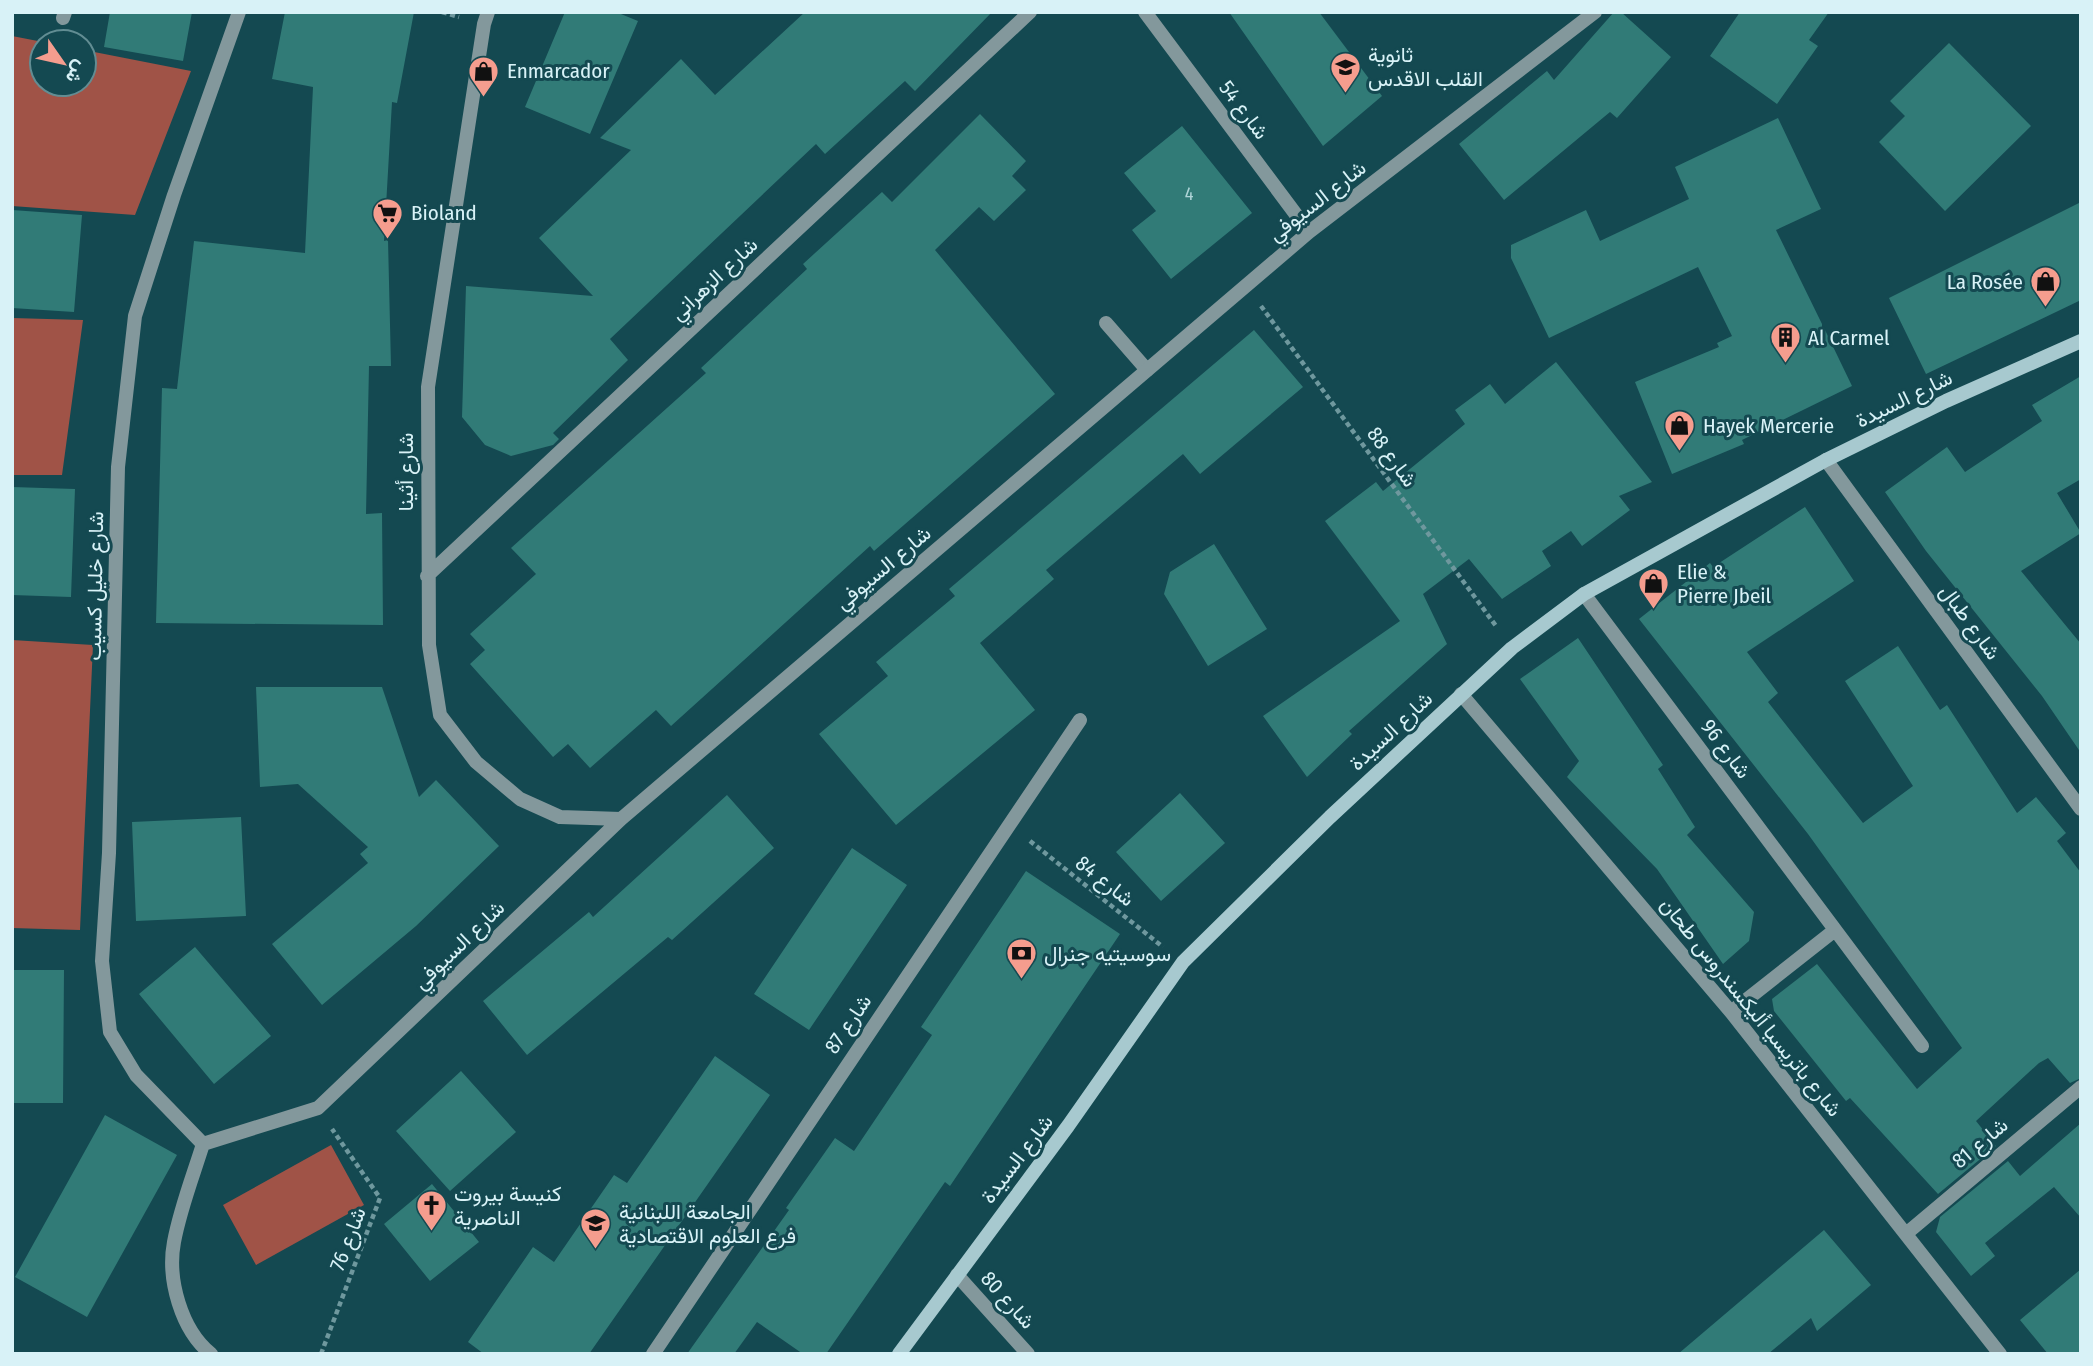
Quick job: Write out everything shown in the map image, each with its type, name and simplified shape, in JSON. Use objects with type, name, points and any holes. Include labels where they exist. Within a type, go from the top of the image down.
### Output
[{"type":"street","name":"شارع خليل كسيب","points":[[203,1144],[136,1075],[110,1032],[102,961],[109,853],[118,467],[135,316],[174,195],[239,12]]},
{"type":"street","name":"شارع أثينا","points":[[488,12],[428,387],[429,645],[440,715],[476,762],[520,799],[560,817],[621,819]]},
{"type":"street","name":"شارع الزهراني","points":[[427,576],[1030,12]]},
{"type":"street","name":"شارع 54","points":[[1145,12],[1309,232]]},
{"type":"street","name":"شارع السيوفي","points":[[203,1144],[318,1108],[621,819],[1309,232],[1595,12]]},
{"type":"street","points":[[1106,323],[1147,370]]},
{"type":"street","name":"شارع السيدة","points":[[899,1354],[1068,1126],[1183,962],[1512,648],[1584,594],[1826,460],[1946,401],[2081,341]]},
{"type":"street","name":"شارع طبال","points":[[1826,460],[2081,809]]},
{"type":"street","name":"شارع 96","points":[[1584,594],[1923,1046]]},
{"type":"street","name":"شارع باتريسيا أليكسندروس طحان","points":[[1461,694],[1731,1012],[2000,1354]]},
{"type":"street","name":"شارع 87","points":[[653,1354],[1007,823],[1080,720]]},
{"type":"street","points":[[1731,1012],[1835,930]]},
{"type":"street","name":"شارع 81","points":[[1907,1233],[2081,1087]]},
{"type":"street","points":[[203,1144],[173,1243],[176,1298],[198,1343],[211,1354]]},
{"type":"street","name":"شارع 80","points":[[957,1275],[1028,1354]]},
{"type":"path","name":"شارع 88","points":[[1246,286],[1512,648]]},
{"type":"path","name":"شارع 84","points":[[1007,823],[1183,962]]},
{"type":"path","name":"شارع 76","points":[[318,1108],[380,1198],[321,1354]]},
{"type":"shaded area","points":[[12,36],[28,39],[28,98],[98,98],[98,53],[191,71],[135,215],[12,206]]},
{"type":"shaded area","points":[[12,318],[83,320],[62,475],[12,475]]},
{"type":"shaded area","points":[[12,640],[93,645],[80,930],[12,928]]},
{"type":"shaded area","points":[[331,1145],[364,1205],[256,1265],[223,1205]]},
{"type":"building","points":[[110,12],[192,12],[183,61],[104,47]]},
{"type":"building","points":[[285,12],[414,12],[397,103],[392,102],[384,241],[388,240],[391,366],[369,366],[366,514],[382,513],[383,625],[156,623],[162,388],[177,389],[194,241],[305,253],[313,87],[272,79]]},
{"type":"building","points":[[565,12],[616,12],[638,21],[590,134],[525,107]]},
{"type":"building","points":[[805,12],[992,12],[915,91],[905,81],[825,154],[816,144],[610,339],[628,360],[553,433],[559,439],[553,445],[511,456],[485,445],[462,417],[466,286],[593,296],[539,238],[631,150],[600,138],[681,59],[715,95]]},
{"type":"building","points":[[1229,12],[1319,12],[1382,96],[1323,146]]},
{"type":"building","points":[[1614,12],[1621,12],[1671,57],[1617,118],[1610,112],[1504,200],[1459,144],[1547,71],[1554,80]]},
{"type":"building","points":[[1740,12],[1829,12],[1809,40],[1818,46],[1777,104],[1710,56]]},
{"type":"building","points":[[1949,43],[2031,126],[1945,211],[1879,142],[1905,116],[1890,101]]},
{"type":"building","points":[[980,114],[1026,161],[1012,176],[1026,190],[994,221],[979,207],[935,250],[1055,394],[874,551],[870,546],[671,726],[656,710],[590,768],[568,744],[553,757],[470,664],[485,650],[470,634],[536,574],[511,548],[706,373],[701,368],[807,269],[803,264],[882,192],[892,202]]},
{"type":"building","points":[[1778,118],[1821,209],[1776,230],[1822,324],[1822,332],[1825,330],[1852,386],[1742,440],[1744,444],[1672,474],[1635,382],[1719,347],[1717,343],[1732,336],[1698,267],[1549,338],[1511,258],[1511,245],[1586,210],[1600,241],[1689,199],[1675,167]]},
{"type":"building","points":[[1182,126],[1252,213],[1171,279],[1132,230],[1156,211],[1124,173]]},
{"type":"building","points":[[2081,202],[2081,300],[1926,374],[1889,298]]},
{"type":"building","points":[[12,210],[82,215],[74,312],[12,308]]},
{"type":"building","points":[[1254,330],[1303,387],[1200,474],[1183,454],[1046,570],[1054,579],[980,643],[1035,710],[896,825],[819,734],[888,676],[876,662],[955,596],[949,589]]},
{"type":"building","points":[[1556,362],[1652,482],[1619,496],[1630,510],[1582,546],[1571,531],[1542,551],[1551,566],[1502,599],[1469,559],[1423,594],[1447,644],[1349,731],[1352,734],[1307,777],[1263,716],[1400,621],[1325,521],[1376,482],[1383,491],[1465,424],[1455,410],[1490,384],[1505,404]]},
{"type":"building","points":[[2081,376],[2081,479],[2057,493],[2081,533],[2021,571],[2081,644],[2081,753],[2042,696],[1926,551],[1885,492],[1947,447],[1965,472],[2042,421],[2032,405]]},
{"type":"building","points":[[12,487],[75,489],[71,597],[12,595]]},
{"type":"building","points":[[1805,507],[1854,581],[1747,652],[1778,693],[1768,702],[1863,823],[1913,786],[1845,681],[1898,646],[1940,710],[1947,705],[2017,813],[2036,797],[2066,833],[2057,841],[2081,873],[2081,1078],[2070,1083],[2048,1058],[2039,1063],[1976,1121],[1996,1146],[1938,1194],[1850,1098],[1846,1101],[1774,1011],[1772,999],[1817,964],[1917,1089],[1962,1048],[1808,834],[1639,619],[1710,563],[1713,567]]},
{"type":"building","points":[[1214,544],[1267,629],[1208,666],[1164,594],[1170,572]]},
{"type":"building","points":[[1578,638],[1663,765],[1658,769],[1695,827],[1687,835],[1754,912],[1749,941],[1723,964],[1657,869],[1567,777],[1579,761],[1520,679]]},
{"type":"building","points":[[256,687],[382,687],[419,797],[436,780],[499,846],[416,926],[322,1005],[272,944],[368,863],[360,854],[368,847],[298,784],[260,787]]},
{"type":"building","points":[[1180,793],[1225,843],[1161,901],[1116,852]]},
{"type":"building","points":[[727,795],[774,848],[672,940],[668,937],[527,1055],[483,1001],[589,912],[593,917]]},
{"type":"building","points":[[241,817],[246,916],[136,921],[132,822]]},
{"type":"building","points":[[852,848],[907,885],[809,1030],[754,994]]},
{"type":"building","points":[[1026,871],[1120,934],[950,1186],[945,1182],[826,1354],[803,1354],[757,1322],[734,1354],[687,1354],[789,1210],[786,1208],[835,1138],[854,1151],[932,1035],[921,1027]]},
{"type":"building","points":[[195,947],[271,1036],[214,1084],[139,994]]},
{"type":"building","points":[[12,970],[64,970],[63,1103],[12,1103]]},
{"type":"building","points":[[715,1056],[770,1095],[589,1354],[484,1354],[468,1342],[533,1247],[554,1262],[614,1175],[627,1183]]},
{"type":"building","points":[[461,1071],[516,1132],[450,1191],[396,1131]]},
{"type":"building","points":[[105,1115],[177,1155],[87,1317],[15,1277]]},
{"type":"building","points":[[2081,1123],[2081,1218],[2054,1187],[1985,1243],[1995,1256],[1971,1276],[1936,1232],[1940,1217],[2008,1161],[2020,1176]]},
{"type":"building","name":"كنيسة بيروت الناصرية","points":[[432,1184],[479,1242],[430,1281],[384,1224]]},
{"type":"building","points":[[1824,1230],[1871,1285],[1817,1331],[1811,1318],[1768,1354],[1678,1354]]},
{"type":"building","points":[[2081,1269],[2081,1354],[2048,1354],[2020,1320]]},
{"type":"place","name":"ثانوية القلب الاقدس","points":[[1345,94]]},
{"type":"place","name":"Enmarcador","points":[[484,98]]},
{"type":"place","name":"Bioland","points":[[388,240]]},
{"type":"place","name":"La Rosée","points":[[2046,309]]},
{"type":"place","name":"Al Carmel","points":[[1785,365]]},
{"type":"place","name":"Hayek Mercerie","points":[[1680,453]]},
{"type":"place","name":"Elie & Pierre Jbeil","points":[[1654,611]]},
{"type":"place","name":"سوسيتيه جنرال","points":[[1021,981]]},
{"type":"place","name":"كنيسة بيروت الناصرية","points":[[431,1233]]},
{"type":"place","name":"الجامعة اللبنانية فرع العلوم الاقتصادية","points":[[596,1251]]}]
